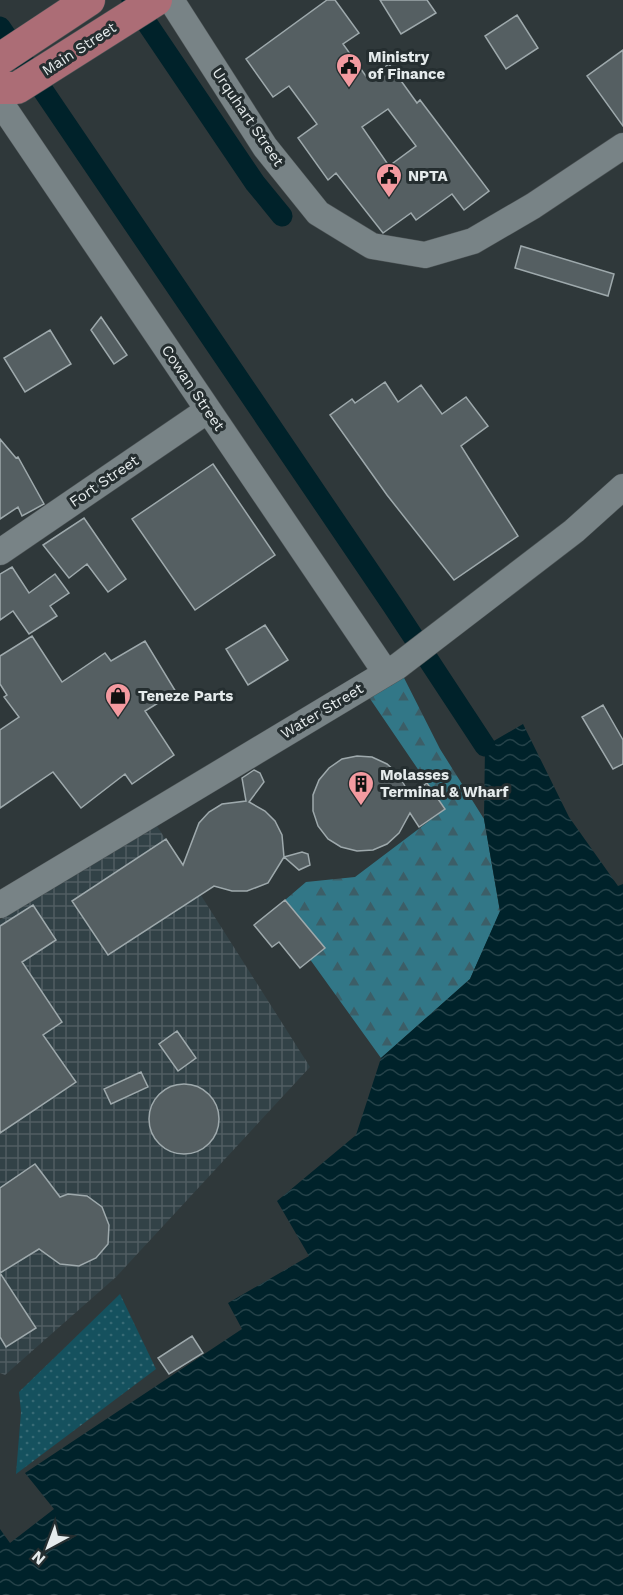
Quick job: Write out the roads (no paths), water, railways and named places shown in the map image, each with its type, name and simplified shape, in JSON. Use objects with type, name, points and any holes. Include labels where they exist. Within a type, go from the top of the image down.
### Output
[{"type":"main road","points":[[0,59],[89,0]]},
{"type":"main road","name":"Main Street","points":[[6,93],[157,3]]},
{"type":"street","name":"Urquhart Street","points":[[157,3],[264,147],[318,213],[372,246],[425,255],[473,241],[533,206],[623,146]]},
{"type":"street","name":"Cowan Street","points":[[6,93],[208,410],[392,669]]},
{"type":"street","name":"Fort Street","points":[[0,552],[208,410]]},
{"type":"street","name":"Water Street","points":[[0,905],[392,669],[574,531],[623,487]]},
{"type":"water","points":[[523,724],[569,817],[618,886],[623,884],[623,1595],[0,1595],[0,1529],[10,1543],[54,1509],[25,1473],[242,1329],[228,1303],[309,1256],[277,1201],[356,1135],[381,1058],[470,979],[500,911],[484,819],[485,746]]},
{"type":"waterway","points":[[132,1],[255,183],[282,216]]},
{"type":"waterway","points":[[0,27],[393,606],[485,746]]},
{"type":"place","name":"Ministry of Finance","points":[[349,89]]},
{"type":"place","name":"NPTA","points":[[389,199]]},
{"type":"place","name":"Teneze Parts","points":[[118,719]]},
{"type":"place","name":"Molasses Terminal & Wharf","points":[[361,807]]}]
